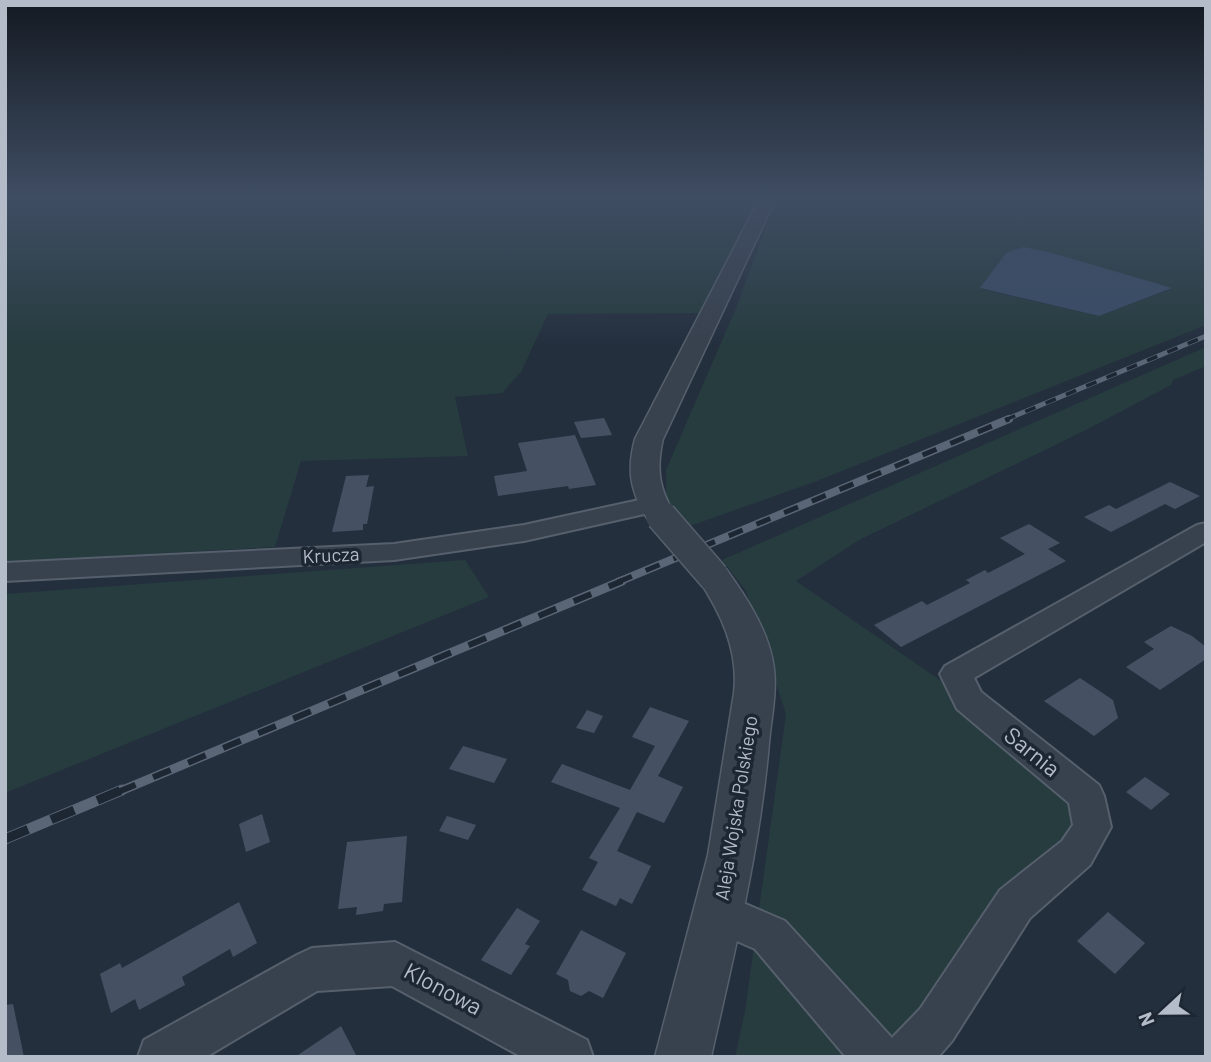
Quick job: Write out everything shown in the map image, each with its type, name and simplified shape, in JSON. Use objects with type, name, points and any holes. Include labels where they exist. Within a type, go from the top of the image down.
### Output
[{"type":"street","name":"Aleja Wojska Polskiego","points":[[684,1057],[720,913],[746,768],[755,668],[732,605],[714,577],[657,511],[643,482],[643,461],[649,439],[744,248]]},
{"type":"street","name":"Krucza","points":[[5,572],[380,553],[454,546],[657,511]]},
{"type":"street","name":"Sarnia","points":[[906,1057],[936,1025],[1015,904],[1076,853],[1092,827],[1086,796],[969,700],[956,674],[1206,531]]},
{"type":"street","points":[[720,913],[769,935],[786,951],[877,1057]]},
{"type":"street","name":"Klonowa","points":[[161,1057],[312,970],[396,964],[570,1057]]},
{"type":"green space","points":[[5,248],[738,248],[709,313],[548,314],[521,372],[502,393],[455,397],[468,456],[301,461],[275,547],[5,562]]},
{"type":"green space","points":[[759,248],[1206,248],[1206,325],[817,481],[690,526],[666,500],[666,470],[736,308]],"holes":[[[1049,252],[1171,289],[1099,316],[980,289]]]},
{"type":"green space","points":[[1206,347],[1206,366],[1173,380],[1171,385],[1084,431],[859,540],[796,581],[969,700],[1086,796],[1092,827],[906,1057],[735,1057],[745,1011],[786,714],[746,591],[722,560]]},
{"type":"green space","points":[[465,560],[489,597],[5,793],[5,594]]},
{"type":"water","points":[[1021,248],[1049,252],[1172,288],[1099,316],[980,288],[1006,253]]},
{"type":"building","points":[[604,418],[612,435],[581,438],[574,422]]},
{"type":"building","points":[[575,435],[596,485],[569,489],[568,486],[498,496],[494,476],[527,471],[518,443]]},
{"type":"building","points":[[369,475],[366,487],[374,486],[367,524],[363,524],[363,530],[332,532],[346,476]]},
{"type":"building","points":[[1170,482],[1200,496],[1175,509],[1165,504],[1111,532],[1084,517],[1109,505],[1116,509]]},
{"type":"building","points":[[1029,524],[1060,543],[1048,549],[1066,561],[901,647],[874,625],[922,601],[927,605],[970,583],[966,580],[985,570],[988,573],[1025,554],[1000,538]]},
{"type":"building","points":[[1171,626],[1192,636],[1206,647],[1206,659],[1160,690],[1126,667],[1154,649],[1144,642]]},
{"type":"building","points":[[1080,678],[1113,700],[1118,718],[1094,736],[1044,701]]},
{"type":"building","points":[[650,707],[689,721],[658,776],[683,787],[664,823],[637,812],[617,851],[651,866],[632,904],[620,898],[616,906],[582,890],[598,862],[589,858],[620,808],[551,782],[562,764],[630,790],[655,746],[632,737]]},
{"type":"building","points":[[587,710],[603,716],[594,733],[576,728]]},
{"type":"building","points":[[463,746],[507,759],[494,783],[449,769]]},
{"type":"building","points":[[1145,777],[1170,794],[1151,810],[1126,792]]},
{"type":"building","points":[[262,814],[270,842],[246,852],[239,824]]},
{"type":"building","points":[[447,816],[476,825],[468,840],[439,831]]},
{"type":"building","points":[[407,836],[402,902],[384,904],[383,911],[356,915],[357,907],[338,909],[347,842]]},
{"type":"building","points":[[239,902],[257,943],[233,957],[230,949],[182,977],[185,985],[139,1010],[135,999],[111,1013],[100,974],[120,963],[122,968]]},
{"type":"building","points":[[517,908],[540,921],[525,944],[530,946],[511,975],[481,960]]},
{"type":"building","points":[[1108,912],[1145,943],[1115,974],[1077,941]]},
{"type":"building","points":[[581,930],[626,953],[603,998],[589,991],[581,996],[570,991],[568,980],[556,974]]},
{"type":"building","points":[[13,1004],[24,1057],[5,1057],[5,1005]]},
{"type":"building","points":[[341,1026],[357,1057],[295,1057]]},
{"type":"railway","points":[[1005,420],[1206,336]]},
{"type":"railway","points":[[618,582],[1009,419]]},
{"type":"railway","points":[[118,792],[622,581]]},
{"type":"railway","points":[[5,839],[122,790]]}]
